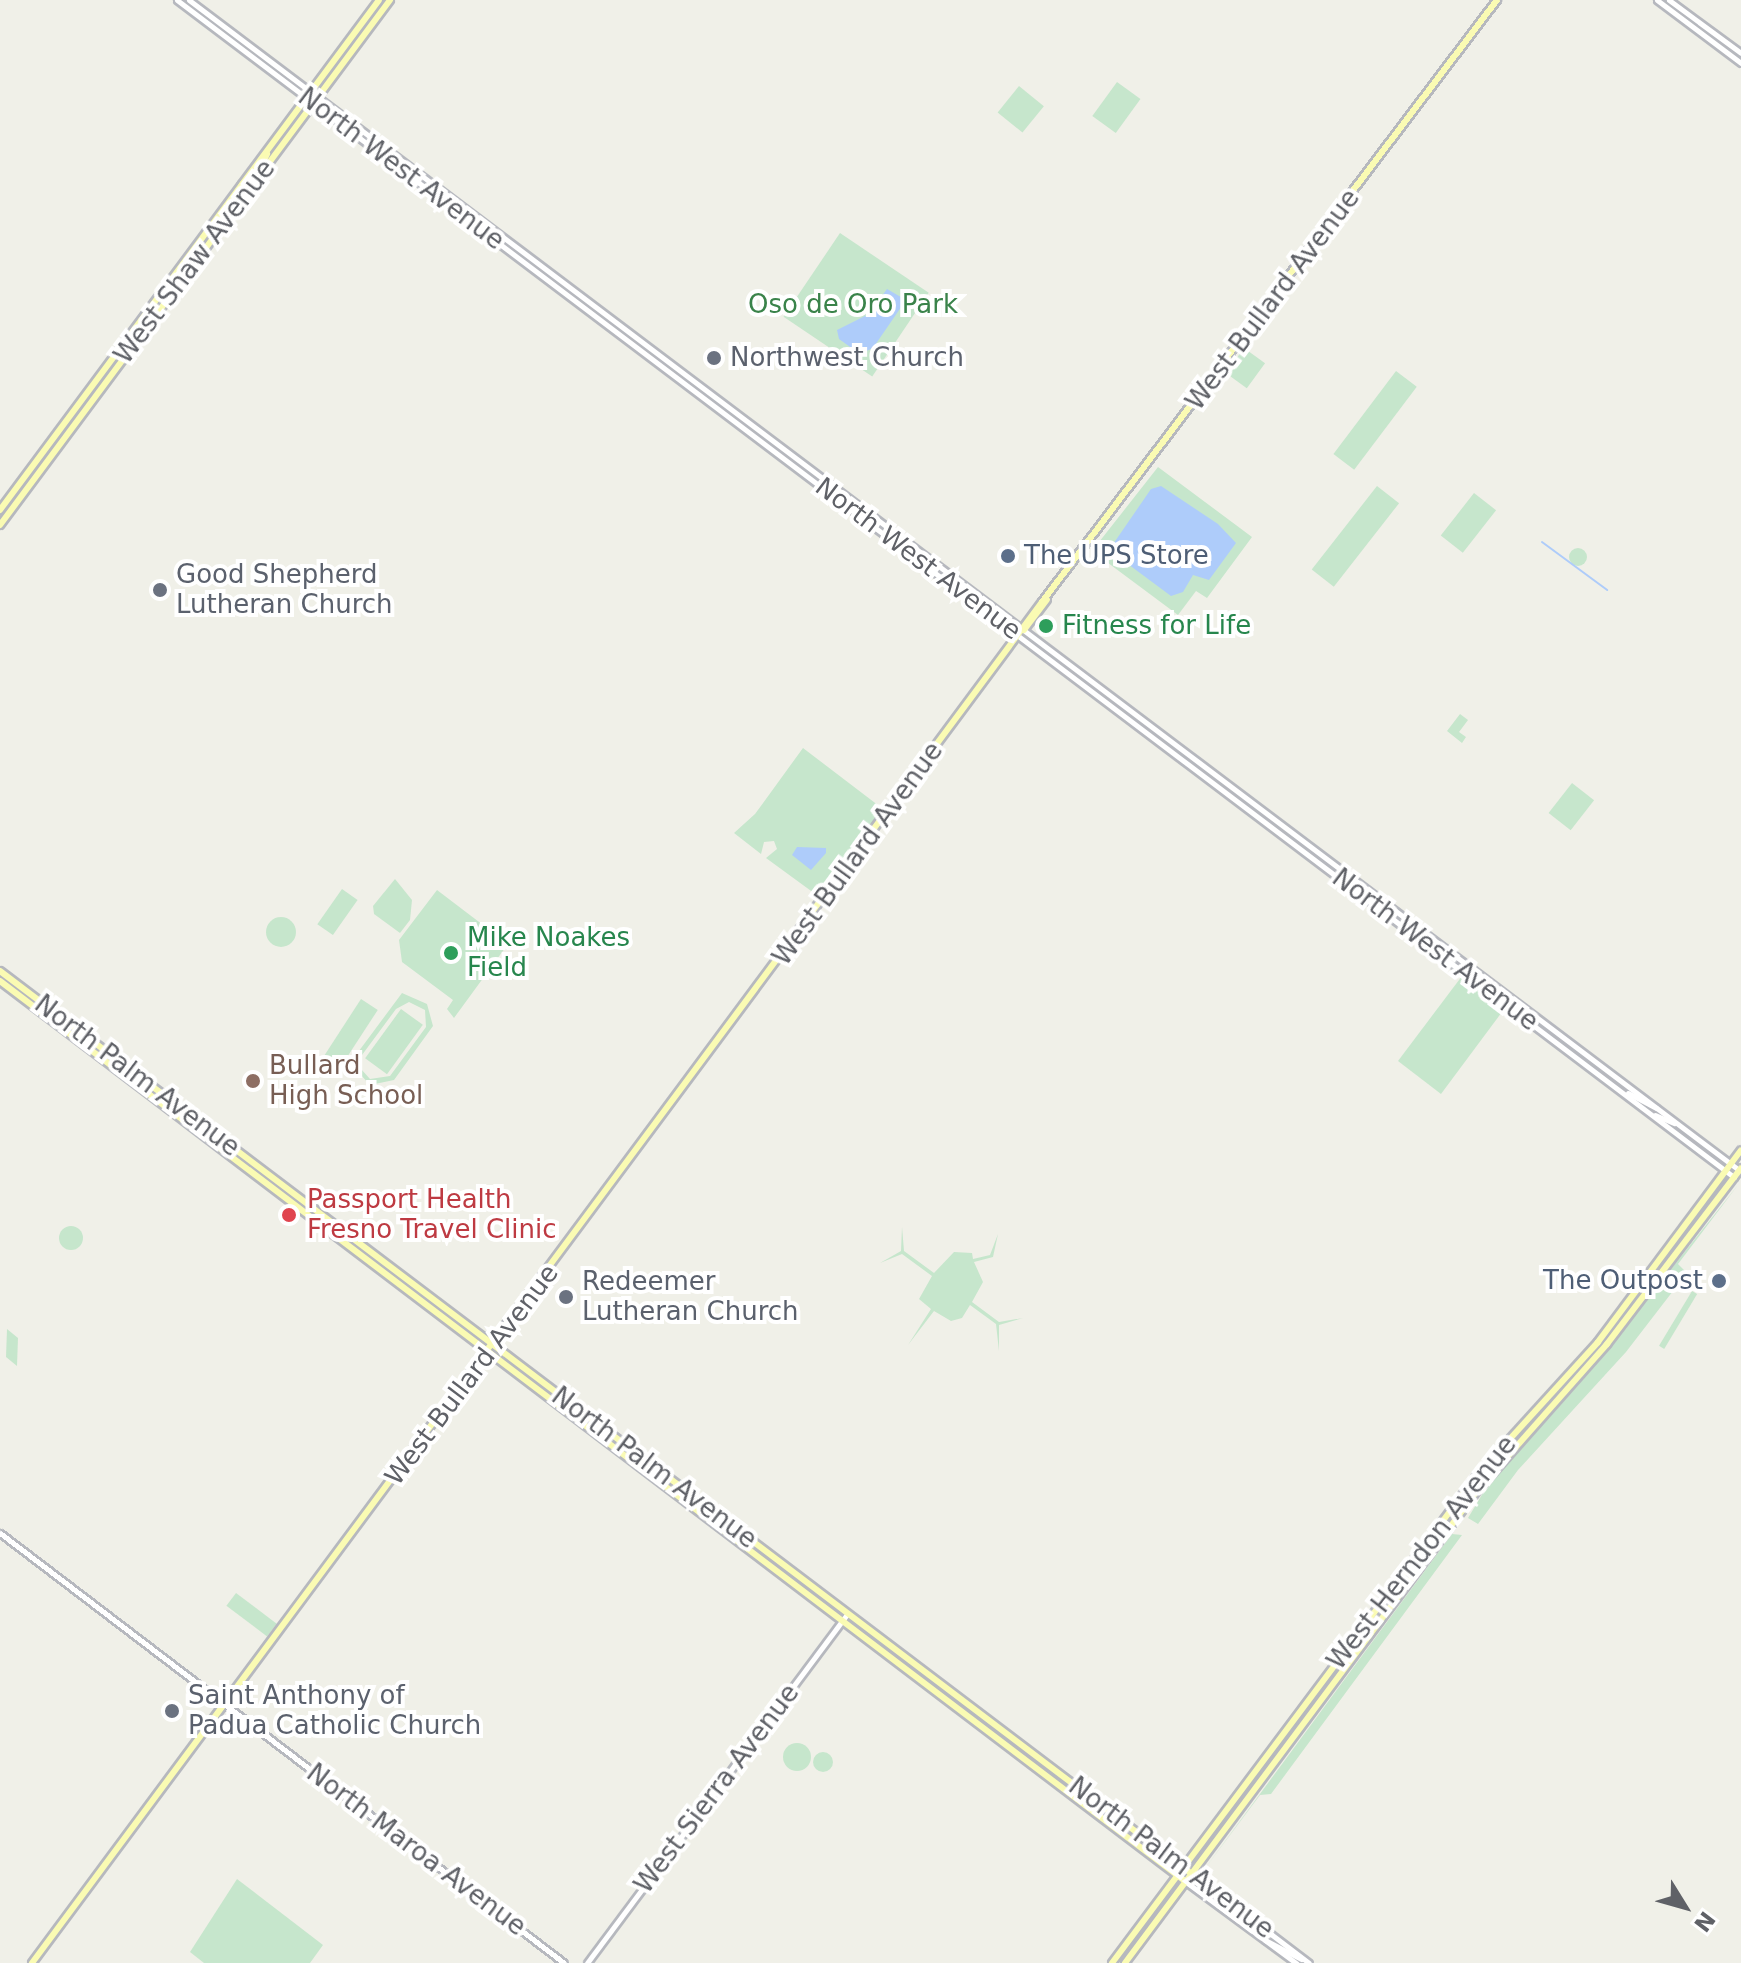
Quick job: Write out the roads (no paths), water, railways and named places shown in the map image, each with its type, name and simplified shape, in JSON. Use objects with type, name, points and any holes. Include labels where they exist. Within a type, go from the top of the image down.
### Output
[{"type":"main road","name":"North West Avenue","points":[[177,0],[308,93]]},
{"type":"main road","name":"North West Avenue","points":[[189,0],[308,93],[371,147],[889,538],[1022,633],[1679,1124],[1729,1167]]},
{"type":"main road","name":"West Shaw Avenue","points":[[0,525],[361,40],[377,18],[385,0]]},
{"type":"main road","name":"West Shaw Avenue","points":[[0,510],[308,93],[362,23],[385,0]]},
{"type":"main road","name":"West Bullard Avenue","points":[[32,1963],[1497,0]]},
{"type":"main road","points":[[1657,0],[1741,63]]},
{"type":"main road","points":[[1669,0],[1741,53]]},
{"type":"main road","points":[[1667,8],[1703,25]]},
{"type":"main road","points":[[361,40],[362,23]]},
{"type":"main road","points":[[211,25],[249,46]]},
{"type":"main road","name":"North West Avenue","points":[[316,100],[401,160],[947,572],[1022,633],[1624,1093],[1738,1172]]},
{"type":"main road","points":[[250,189],[270,147]]},
{"type":"main road","points":[[371,147],[401,160]]},
{"type":"main road","points":[[227,219],[242,184]]},
{"type":"main road","points":[[423,185],[456,202]]},
{"type":"main road","points":[[889,538],[947,572]]},
{"type":"main road","name":"North Palm Avenue","points":[[0,971],[234,1155]]},
{"type":"main road","name":"North Palm Avenue","points":[[0,981],[490,1350],[563,1400],[917,1676],[1296,1963]]},
{"type":"main road","points":[[1624,1093],[1657,1108]]},
{"type":"main road","points":[[1654,1115],[1679,1124]]},
{"type":"main road","points":[[1666,1124],[1696,1137]]},
{"type":"main road","name":"West Herndon Avenue","points":[[1112,1963],[1479,1473],[1598,1342],[1741,1150]]},
{"type":"main road","name":"West Herndon Avenue","points":[[1125,1963],[1477,1491],[1607,1344],[1738,1172]]},
{"type":"main road","name":"North Palm Avenue","points":[[490,1350],[528,1383],[964,1702],[1307,1962]]},
{"type":"main road","points":[[528,1383],[563,1400]]},
{"type":"main road","name":"North Maroa Avenue","points":[[0,1533],[564,1963]]},
{"type":"main road","name":"West Sierra Avenue","points":[[587,1963],[845,1617]]},
{"type":"main road","points":[[917,1676],[964,1702]]},
{"type":"main road","points":[[1052,1777],[1100,1806]]},
{"type":"main road","points":[[1230,1914],[1272,1933]]},
{"type":"main road","points":[[1265,1940],[1307,1962]]},
{"type":"water","points":[[887,289],[906,300],[873,348],[860,354],[839,339],[837,330],[869,314]]},
{"type":"water","points":[[1161,486],[1218,524],[1236,543],[1209,580],[1193,575],[1183,592],[1171,596],[1109,550],[1151,489]]},
{"type":"water","points":[[797,847],[826,848],[826,853],[811,870],[792,855]]},
{"type":"waterway","points":[[1542,542],[1607,590]]},
{"type":"place","name":"Northwest Church","points":[[714,358]]},
{"type":"place","name":"The UPS Store","points":[[1008,556]]},
{"type":"place","name":"Good Shepherd Lutheran Church","points":[[160,590]]},
{"type":"place","name":"Fitness for Life","points":[[1046,626]]},
{"type":"place","name":"Mike Noakes Field","points":[[451,953]]},
{"type":"place","name":"Bullard High School","points":[[253,1081]]},
{"type":"place","name":"Passport Health Fresno Travel Clinic","points":[[289,1215]]},
{"type":"place","name":"The Outpost","points":[[1719,1281]]},
{"type":"place","name":"Redeemer Lutheran Church","points":[[566,1297]]},
{"type":"place","name":"Saint Anthony of Padua Catholic Church","points":[[172,1711]]},
{"type":"park label","name":"Oso de Oro Park","points":[[853,305]]}]
